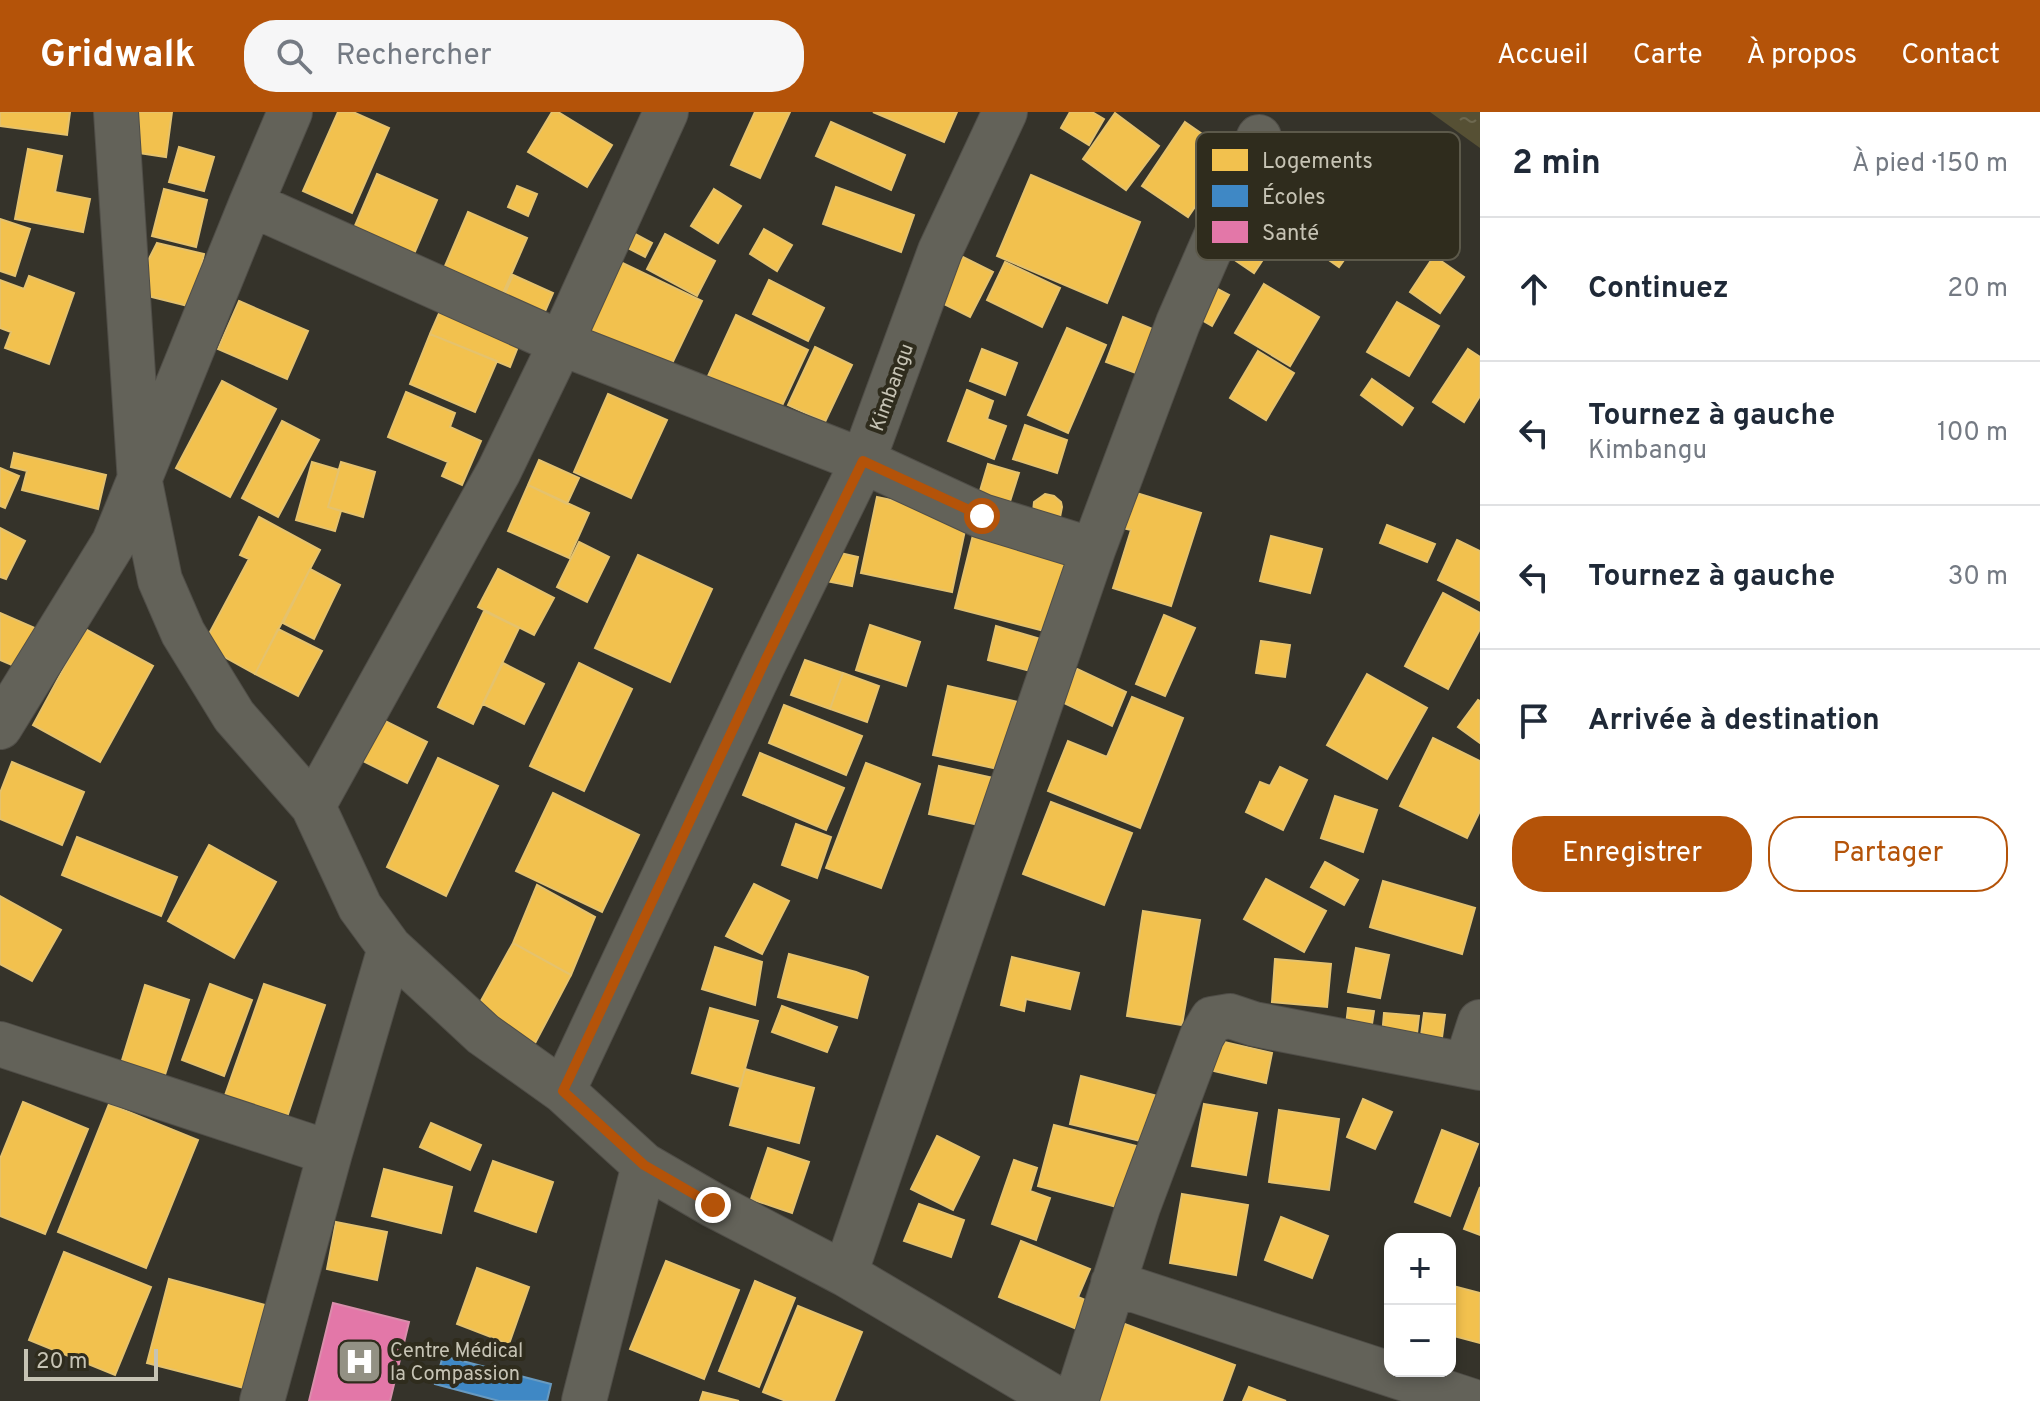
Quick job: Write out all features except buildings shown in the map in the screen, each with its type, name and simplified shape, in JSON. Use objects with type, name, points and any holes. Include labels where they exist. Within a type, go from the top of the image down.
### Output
[{"type":"street","points":[[116,112],[140,482],[160,580],[183,633],[234,716],[313,806],[360,907],[390,948],[483,1034],[563,1091],[644,1165],[845,1274],[1060,1401]]},
{"type":"street","points":[[0,727],[114,542],[290,112]]},
{"type":"street","points":[[313,806],[499,471],[666,112]]},
{"type":"street","name":"Kimbangu","points":[[563,1091],[763,665],[863,461],[940,251],[1005,112]]},
{"type":"street","points":[[251,204],[561,343],[863,461],[982,516],[1093,550]]},
{"type":"street","points":[[845,1274],[1093,550],[1178,323],[1205,260]]},
{"type":"street","points":[[262,1401],[390,948]]},
{"type":"street","points":[[1076,1401],[1138,1207],[1202,1036],[1212,1019],[1230,1016],[1254,1024],[1473,1066],[1480,1022]]},
{"type":"street","points":[[0,1044],[330,1153]]},
{"type":"street","points":[[584,1401],[644,1165]]},
{"type":"street","points":[[1113,1283],[1472,1401]]},
{"type":"water","points":[[1430,112],[1480,112],[1480,148]]},
{"type":"place","name":"Centre Médical la Compassion","points":[[359,1362]]},
{"type":"route","points":[[713,1205],[644,1165],[563,1091],[763,665],[863,461],[982,516]]}]
